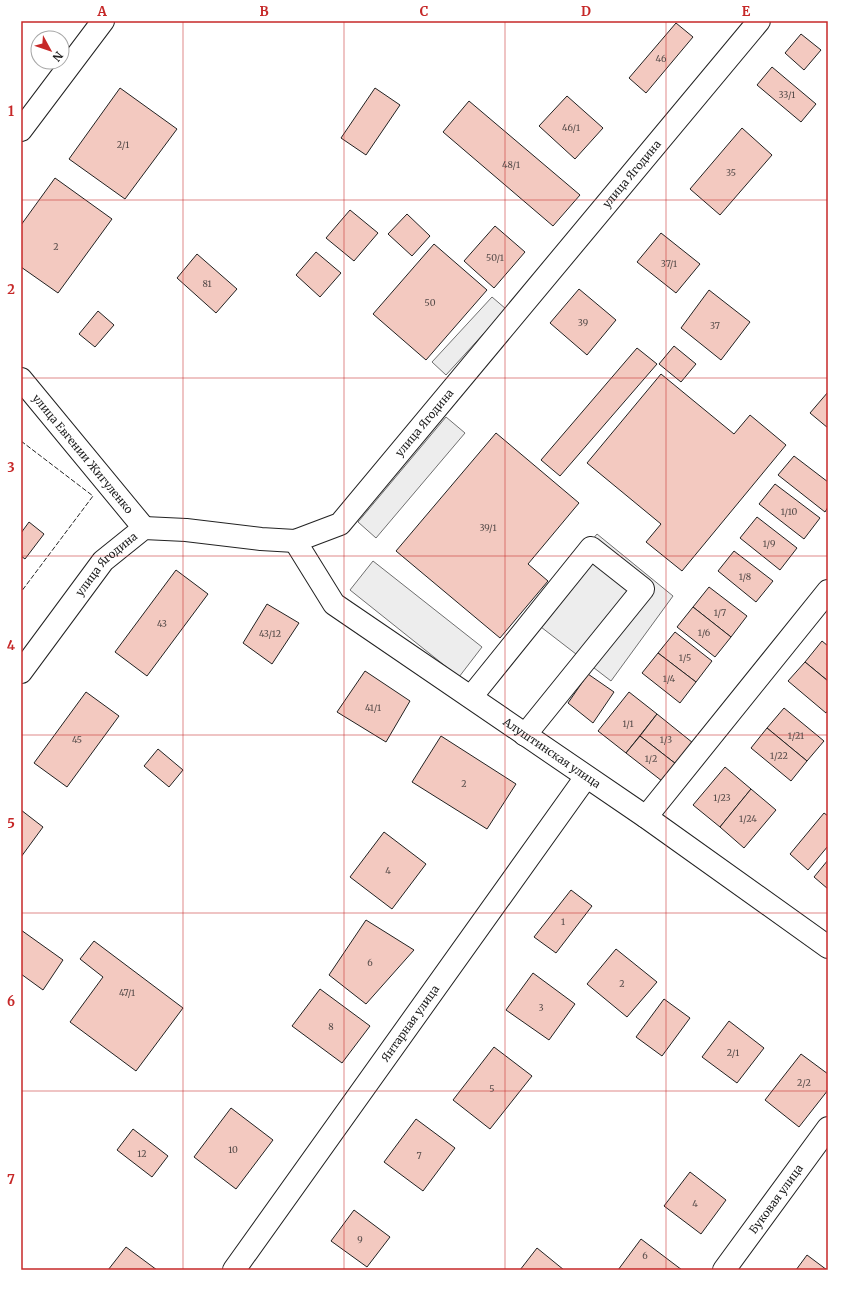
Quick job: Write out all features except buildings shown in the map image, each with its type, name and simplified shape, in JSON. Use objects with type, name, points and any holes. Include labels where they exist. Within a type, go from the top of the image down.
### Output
[{"type":"street","points":[[21,130],[102,21]]},
{"type":"street","name":"улица Ягодина","points":[[21,672],[104,561],[144,528],[186,530],[261,539],[295,541],[340,524],[759,21]]},
{"type":"street","name":"улица Евгении Жигуленко","points":[[21,379],[144,528]]},
{"type":"street","name":"Алуштинская улица","points":[[295,541],[334,604],[646,818],[828,947]]},
{"type":"street","points":[[471,697],[591,548],[643,589],[525,735]]},
{"type":"street","points":[[646,818],[828,591]]},
{"type":"street","name":"Янтарная улица","points":[[234,1270],[586,777]]},
{"type":"street","name":"Буковая улица","points":[[724,1270],[828,1128]]},
{"type":"shaded area","points":[[492,297],[506,309],[446,375],[432,362]]},
{"type":"shaded area","points":[[446,417],[465,433],[376,538],[358,522]]},
{"type":"shaded area","points":[[597,534],[673,596],[611,681],[528,617]]},
{"type":"shaded area","points":[[373,561],[482,647],[459,677],[350,590]]},
{"type":"fence","points":[[21,441],[93,496],[21,592]]}]
